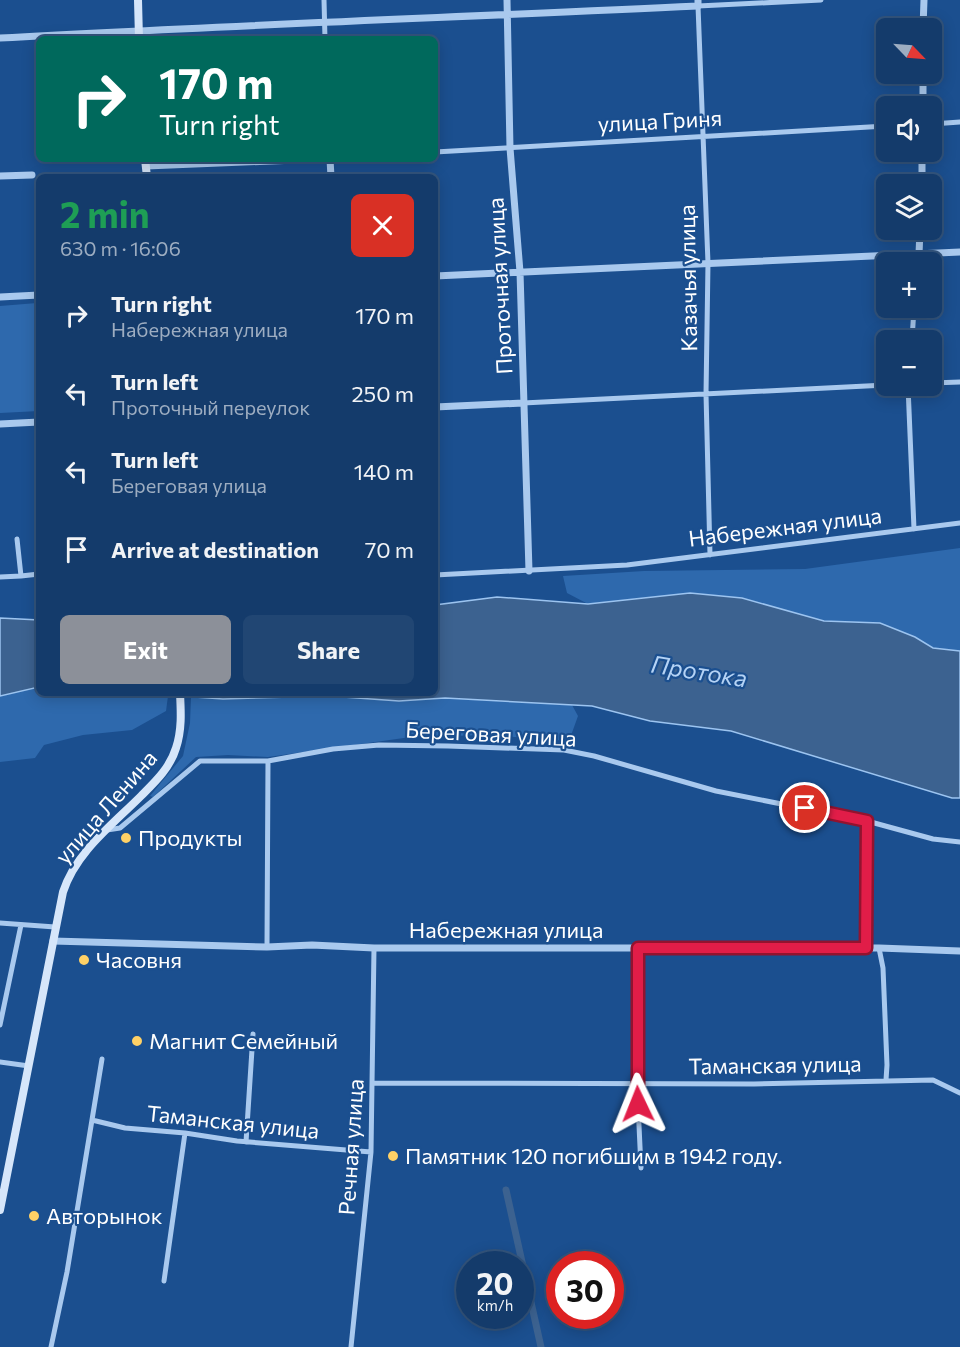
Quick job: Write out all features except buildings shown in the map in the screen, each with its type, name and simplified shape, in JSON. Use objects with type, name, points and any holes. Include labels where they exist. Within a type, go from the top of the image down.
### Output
[{"type":"main road","points":[[138,0],[139,35]]},
{"type":"main road","name":"улица Ленина","points":[[0,1210],[67,878],[82,856],[156,782],[170,762],[180,734],[180,696]]},
{"type":"street","points":[[324,0],[325,36]]},
{"type":"street","name":"Проточная улица","points":[[507,0],[510,148],[520,272],[529,570]]},
{"type":"street","points":[[93,36],[139,35],[325,21],[508,15],[698,3],[822,0]]},
{"type":"street","points":[[923,18],[924,0]]},
{"type":"street","name":"Казачья улица","points":[[698,3],[708,263],[706,394],[710,555]]},
{"type":"street","points":[[0,38],[36,37]]},
{"type":"street","points":[[942,123],[960,122]]},
{"type":"street","name":"улица Гриня","points":[[438,152],[876,127]]},
{"type":"street","points":[[0,176],[32,175]]},
{"type":"street","points":[[942,253],[960,252]]},
{"type":"street","points":[[438,276],[876,256]]},
{"type":"street","points":[[0,297],[36,295]]},
{"type":"street","points":[[942,383],[960,382]]},
{"type":"street","points":[[438,407],[876,386]]},
{"type":"street","points":[[909,396],[914,529]]},
{"type":"street","points":[[0,424],[36,422]]},
{"type":"street","name":"Набережная улица","points":[[438,574],[627,565],[960,523]]},
{"type":"street","points":[[17,538],[21,576]]},
{"type":"street","points":[[0,577],[36,574]]},
{"type":"street","name":"Береговая улица","points":[[107,830],[120,828],[200,761],[268,761],[333,749],[379,746],[564,750],[594,756],[716,791],[867,821],[933,839],[960,842]]},
{"type":"street","points":[[267,946],[268,761]]},
{"type":"street","points":[[866,948],[867,821]]},
{"type":"street","points":[[0,923],[56,927]]},
{"type":"street","points":[[0,1025],[21,925]]},
{"type":"street","name":"Набережная улица","points":[[53,941],[374,948],[879,948],[960,951]]},
{"type":"street","name":"Речная улица","points":[[351,1347],[370,1152],[374,948]]},
{"type":"street","points":[[638,948],[637,1083],[641,1168]]},
{"type":"street","points":[[879,948],[883,968],[886,1080]]},
{"type":"street","points":[[246,1142],[253,1034]]},
{"type":"street","points":[[51,1347],[67,1272],[102,1059]]},
{"type":"street","points":[[0,1062],[29,1066]]},
{"type":"street","name":"Таманская улица","points":[[373,1083],[754,1084],[933,1080],[960,1092]]},
{"type":"street","name":"Таманская улица","points":[[92,1120],[125,1128],[185,1133],[246,1142],[370,1152]]},
{"type":"street","points":[[164,1281],[185,1133]]},
{"type":"shaded area","points":[[36,303],[36,411],[0,413],[0,306]]},
{"type":"shaded area","points":[[960,548],[960,651],[933,648],[915,637],[880,623],[824,621],[741,598],[690,593],[588,604],[567,593],[563,576],[644,571],[805,569]]},
{"type":"shaded area","points":[[36,688],[36,696],[168,696],[166,711],[132,730],[83,735],[44,745],[35,758],[0,762],[0,696]]},
{"type":"shaded area","points":[[329,696],[399,701],[445,698],[572,705],[578,716],[569,741],[486,735],[411,737],[268,757],[228,755],[196,757],[153,797],[150,796],[183,756],[190,723],[191,697],[223,699]]},
{"type":"water","name":"Протока","points":[[690,593],[742,598],[824,621],[880,623],[915,637],[933,648],[960,651],[960,798],[952,798],[731,731],[650,721],[592,706],[445,698],[399,701],[329,696],[438,696],[438,605],[497,597],[588,604]]},
{"type":"water","points":[[0,618],[36,620],[36,688],[0,696]]},
{"type":"water","points":[[180,696],[329,696],[223,699]]},
{"type":"waterway","points":[[506,1190],[541,1347]]},
{"type":"place","name":"Продукты","points":[[126,838]]},
{"type":"place","name":"Часовня","points":[[84,960]]},
{"type":"place","name":"Магнит Семейный","points":[[137,1041]]},
{"type":"place","name":"Памятник 120 погибшим в 1942 году.","points":[[393,1156]]},
{"type":"place","name":"Авторынок","points":[[34,1216]]},
{"type":"route","points":[[638,1104],[638,948],[866,948],[867,821],[805,808]]}]
